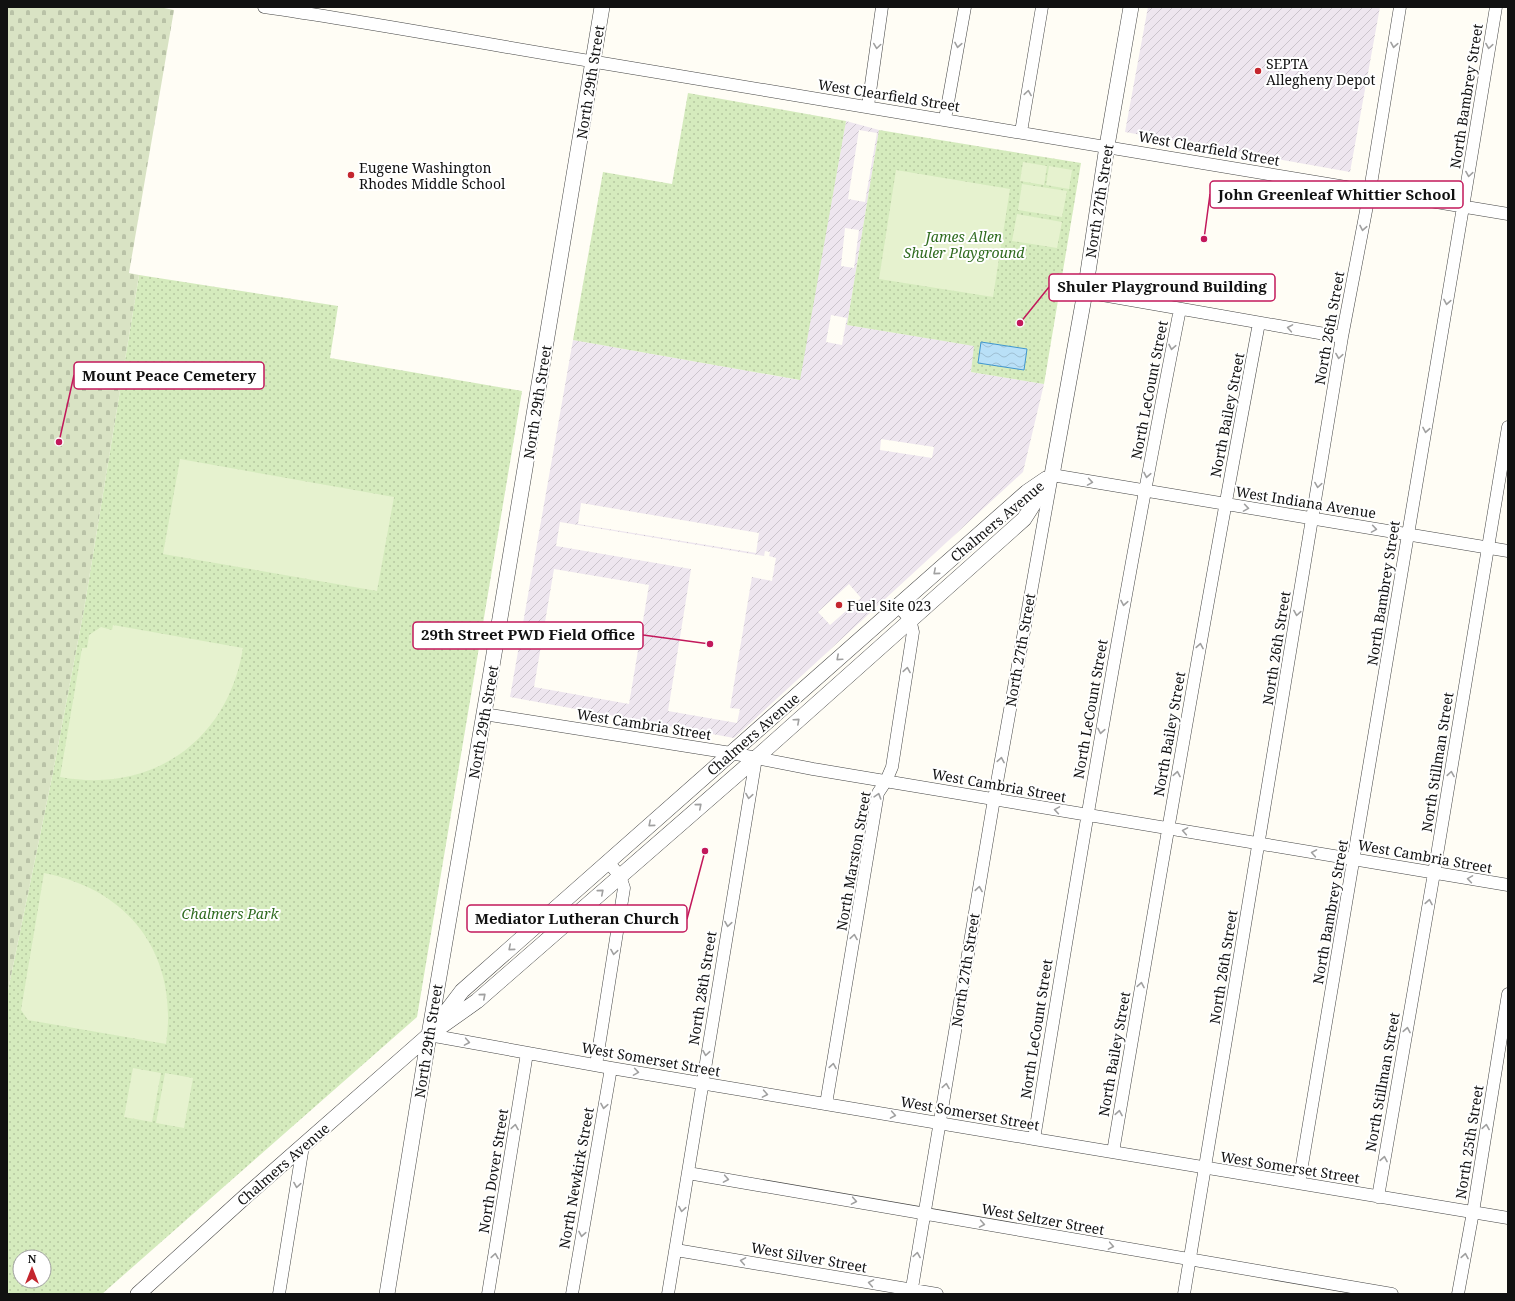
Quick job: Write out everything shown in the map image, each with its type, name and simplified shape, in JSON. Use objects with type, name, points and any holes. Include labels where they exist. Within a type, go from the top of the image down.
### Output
[{"type":"street","name":"West Clearfield Street","points":[[264,7],[331,12],[593,62],[868,106],[1508,214]]},
{"type":"street","name":"North 29th Street","points":[[387,1294],[428,1035],[484,714],[602,7]]},
{"type":"street","points":[[868,106],[882,7]]},
{"type":"street","points":[[945,119],[964,7]]},
{"type":"street","points":[[1021,132],[1042,7]]},
{"type":"street","name":"North 27th Street","points":[[912,1292],[994,799],[1085,292],[1107,146],[1131,7]]},
{"type":"street","name":"North 26th Street","points":[[1184,1294],[1342,337],[1370,190],[1400,7]]},
{"type":"street","name":"North Bambrey Street","points":[[1299,1183],[1496,7]]},
{"type":"street","points":[[1085,292],[1342,337]]},
{"type":"street","name":"North LeCount Street","points":[[1034,1140],[1086,814],[1144,491],[1180,309]]},
{"type":"street","name":"North Bailey Street","points":[[1113,1152],[1167,828],[1259,323]]},
{"type":"street","name":"North Stillman Street","points":[[1378,1197],[1434,873],[1508,427]]},
{"type":"street","name":"West Indiana Avenue","points":[[1052,475],[1508,552]]},
{"type":"street","name":"Chalmers Avenue","points":[[428,1035],[462,991],[1027,492],[1052,475]]},
{"type":"street","name":"Chalmers Avenue","points":[[138,1294],[428,1035],[477,1001],[756,758],[910,619],[1024,519],[1052,475]]},
{"type":"street","points":[[898,606],[910,619]]},
{"type":"street","name":"North Marston Street","points":[[826,1104],[878,793],[886,781],[892,767],[913,632],[910,619]]},
{"type":"street","name":"West Cambria Street","points":[[484,714],[756,758],[1508,885]]},
{"type":"street","name":"North 28th Street","points":[[668,1294],[701,1083],[756,758]]},
{"type":"street","points":[[596,1065],[624,888],[620,876],[608,862]]},
{"type":"street","name":"North 25th Street","points":[[1458,1294],[1473,1212],[1508,994]]},
{"type":"street","name":"West Somerset Street","points":[[428,1035],[611,1068],[1034,1140],[1508,1218]]},
{"type":"street","name":"North Dover Street","points":[[488,1294],[527,1053]]},
{"type":"street","name":"North Newkirk Street","points":[[572,1294],[611,1068]]},
{"type":"street","points":[[279,1294],[303,1146]]},
{"type":"street","name":"West Seltzer Street","points":[[688,1173],[1392,1294]]},
{"type":"street","name":"West Silver Street","points":[[676,1250],[912,1292],[937,1294]]},
{"type":"shaded area","name":"SEPTA Allegheny Depot","points":[[1148,7],[1380,7],[1350,172],[1125,132]]},
{"type":"shaded area","points":[[846,121],[879,130],[847,325],[975,346],[971,372],[1044,384],[1023,472],[734,738],[510,697],[573,340],[799,380]],"holes":[[[859,130],[877,133],[865,202],[848,199]],[[845,228],[859,230],[854,268],[841,266]],[[831,315],[847,318],[842,345],[826,342]],[[881,439],[934,447],[932,458],[880,450]],[[581,503],[759,533],[756,553],[578,524]],[[560,522],[764,556],[765,551],[770,552],[769,556],[776,558],[772,581],[752,577],[730,708],[740,709],[737,723],[668,711],[691,569],[556,546]],[[554,569],[649,585],[629,704],[534,687]],[[849,584],[861,598],[830,625],[818,612]]]},
{"type":"green space","points":[[7,7],[159,7],[174,10],[129,273],[139,275],[84,609],[53,772],[7,995]]},
{"type":"green space","points":[[688,93],[846,121],[800,380],[573,340],[603,172],[672,184]]},
{"type":"green space","name":"James Allen Shuler Playground","points":[[879,130],[1081,163],[1044,384],[971,372],[974,346],[847,325]]},
{"type":"green space","points":[[1023,162],[1047,166],[1044,185],[1020,181]]},
{"type":"green space","points":[[1049,166],[1072,170],[1069,189],[1046,185]]},
{"type":"green space","points":[[896,170],[1010,189],[993,297],[879,279]]},
{"type":"green space","points":[[1022,184],[1067,191],[1062,217],[1018,210]]},
{"type":"green space","points":[[1017,214],[1062,222],[1057,248],[1012,241]]},
{"type":"green space","name":"Chalmers Park","points":[[139,275],[338,306],[330,358],[522,391],[417,1017],[102,1294],[7,1294],[7,995],[53,772],[84,609]]},
{"type":"green space","points":[[180,459],[394,497],[377,591],[163,554]]},
{"type":"green space","points":[[113,625],[243,648],[235,681],[221,710],[203,734],[180,754],[154,768],[125,777],[94,780],[60,777],[82,648],[87,648],[89,635],[101,627],[112,630]]},
{"type":"green space","points":[[44,873],[75,882],[102,895],[124,911],[142,932],[156,956],[165,983],[168,1012],[166,1044],[28,1020],[21,1010]]},
{"type":"green space","points":[[133,1068],[161,1073],[152,1122],[124,1117]]},
{"type":"green space","points":[[165,1073],[193,1078],[184,1128],[156,1123]]},
{"type":"water","points":[[981,342],[1027,349],[1024,370],[978,363]]},
{"type":"place","name":"SEPTA Allegheny Depot","points":[[1258,71]]},
{"type":"place","name":"Eugene Washington Rhodes Middle School","points":[[351,175]]},
{"type":"place","name":"John Greenleaf Whittier School","points":[[1204,239]]},
{"type":"place","name":"Shuler Playground Building","points":[[1020,323]]},
{"type":"place","name":"Mount Peace Cemetery","points":[[59,442]]},
{"type":"place","name":"Fuel Site 023","points":[[839,605]]},
{"type":"place","name":"29th Street PWD Field Office","points":[[710,644]]},
{"type":"place","name":"Mediator Lutheran Church","points":[[705,851]]}]
